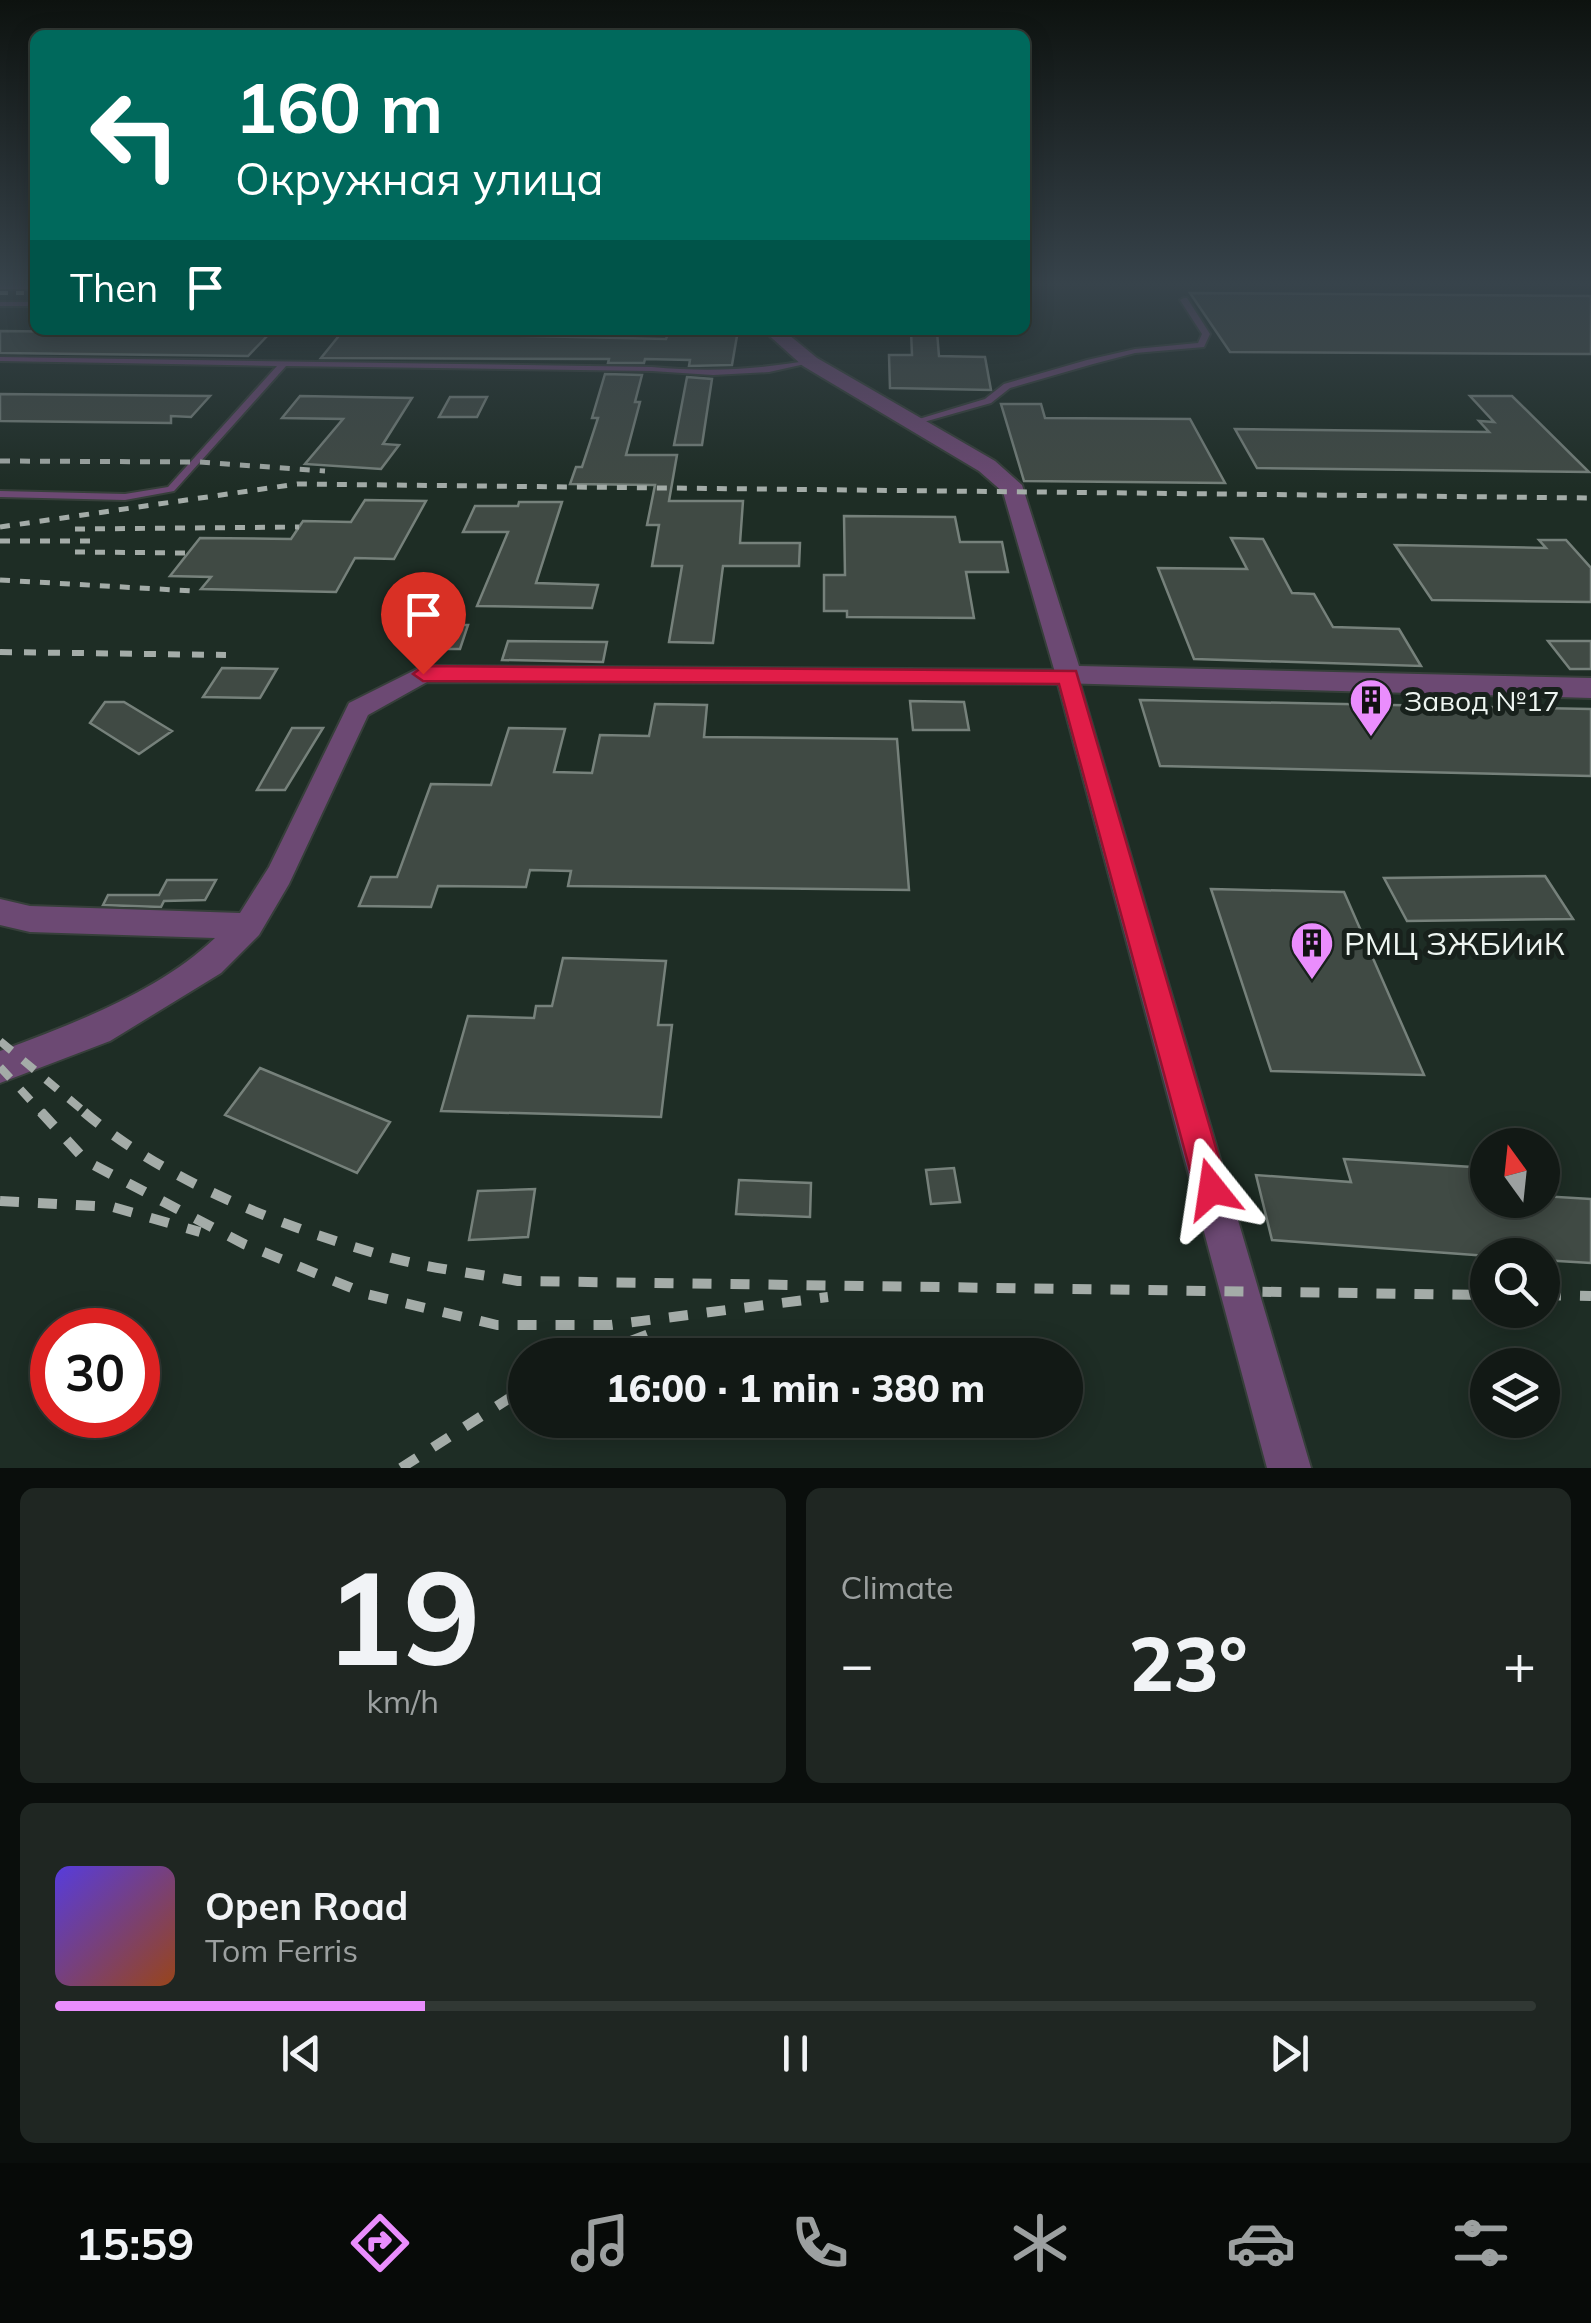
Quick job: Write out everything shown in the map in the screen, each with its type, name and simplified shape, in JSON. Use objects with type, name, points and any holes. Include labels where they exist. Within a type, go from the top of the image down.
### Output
[{"type":"street","points":[[798,352],[987,466],[1014,490],[1289,1468]]},
{"type":"street","points":[[0,1067],[99,1030],[210,962],[248,926],[279,875],[358,709],[423,674],[1068,676],[1591,688]]},
{"type":"street","points":[[0,912],[30,919],[248,926]]},
{"type":"lane","points":[[913,422],[988,401],[1007,386],[1129,352]]},
{"type":"lane","points":[[0,359],[652,369],[713,376],[744,376],[810,362]]},
{"type":"lane","points":[[0,494],[125,497],[172,489],[285,362]]},
{"type":"shaded area","points":[[0,352],[1591,352],[1591,1468],[0,1468]]},
{"type":"building","points":[[0,352],[252,352],[248,356]]},
{"type":"building","points":[[326,352],[734,352],[732,365],[689,366],[690,360],[608,363],[609,359],[321,358]]},
{"type":"building","points":[[912,352],[939,352],[939,356],[985,357],[991,390],[890,388],[889,355],[912,355]]},
{"type":"building","points":[[1230,352],[1591,352],[1591,354]]},
{"type":"building","points":[[605,374],[642,375],[635,402],[640,402],[626,455],[677,455],[669,501],[743,501],[740,543],[800,543],[799,566],[723,566],[713,643],[669,642],[682,566],[652,566],[659,525],[647,525],[655,485],[570,484],[576,467],[582,467],[598,418],[592,418]]},
{"type":"building","points":[[687,377],[712,379],[702,445],[674,445]]},
{"type":"building","points":[[0,394],[210,396],[191,417],[171,416],[171,423],[0,421]]},
{"type":"building","points":[[300,396],[412,398],[383,444],[399,445],[381,469],[305,464],[343,419],[282,418]]},
{"type":"building","points":[[1470,396],[1512,396],[1589,472],[1257,468],[1235,429],[1489,432],[1479,421],[1494,422]]},
{"type":"building","points":[[450,397],[487,397],[477,417],[439,417]]},
{"type":"building","points":[[1001,404],[1041,404],[1045,418],[1190,419],[1225,483],[1024,481]]},
{"type":"building","points":[[365,500],[426,501],[394,559],[355,558],[336,592],[201,589],[211,577],[170,576],[200,538],[291,539],[303,521],[351,522]]},
{"type":"building","points":[[519,502],[562,502],[536,583],[598,585],[592,608],[477,606],[508,532],[463,532],[475,506],[518,506]]},
{"type":"building","points":[[844,516],[955,517],[960,542],[1002,542],[1008,572],[966,572],[974,618],[847,617],[847,611],[824,611],[824,575],[845,575]]},
{"type":"building","points":[[1231,538],[1263,539],[1292,593],[1314,594],[1333,627],[1399,629],[1421,666],[1194,659],[1158,568],[1247,569]]},
{"type":"building","points":[[1539,540],[1566,540],[1591,568],[1591,602],[1432,600],[1395,545],[1546,548]]},
{"type":"building","points":[[445,625],[468,625],[460,649],[436,649]]},
{"type":"building","points":[[508,641],[607,642],[603,662],[502,660]]},
{"type":"building","points":[[1548,641],[1591,641],[1591,669],[1570,669]]},
{"type":"building","points":[[222,668],[277,669],[260,698],[203,697]]},
{"type":"building","name":"Завод №17","points":[[1140,700],[1591,709],[1591,776],[1160,766]]},
{"type":"building","points":[[910,701],[964,702],[969,730],[913,730]]},
{"type":"building","points":[[105,702],[124,702],[172,731],[139,754],[90,723]]},
{"type":"building","points":[[655,704],[707,705],[704,737],[897,739],[909,890],[568,886],[571,871],[530,870],[526,887],[438,886],[431,907],[359,906],[371,877],[397,877],[431,784],[491,785],[509,728],[565,729],[554,772],[592,773],[600,735],[649,736]]},
{"type":"building","points":[[292,728],[323,728],[285,790],[257,790]]},
{"type":"building","points":[[1545,876],[1573,919],[1407,921],[1384,878]]},
{"type":"building","points":[[167,880],[216,880],[205,900],[164,901],[161,907],[103,905],[108,895],[159,895]]},
{"type":"building","name":"РМЦ ЗЖБИиК","points":[[1211,889],[1344,892],[1424,1075],[1271,1071]]},
{"type":"building","points":[[563,958],[666,961],[658,1025],[672,1025],[661,1117],[441,1111],[468,1016],[534,1018],[536,1006],[552,1006]]},
{"type":"building","points":[[260,1068],[390,1122],[357,1173],[225,1115]]},
{"type":"building","points":[[1344,1159],[1470,1167],[1470,1218],[1560,1218],[1560,1197],[1591,1199],[1591,1263],[1560,1261],[1560,1238],[1470,1238],[1470,1255],[1272,1240],[1256,1175],[1351,1182]]},
{"type":"building","points":[[954,1168],[960,1202],[931,1204],[926,1170]]},
{"type":"building","points":[[739,1180],[811,1183],[810,1217],[736,1214]]},
{"type":"building","points":[[535,1189],[528,1237],[469,1240],[478,1191]]},
{"type":"railway","points":[[0,461],[199,462],[325,471]]},
{"type":"railway","points":[[0,527],[297,484],[1591,498]]},
{"type":"railway","points":[[75,529],[299,527]]},
{"type":"railway","points":[[0,541],[95,541]]},
{"type":"railway","points":[[75,552],[188,553]]},
{"type":"railway","points":[[0,580],[193,591]]},
{"type":"railway","points":[[0,652],[226,655]]},
{"type":"railway","points":[[0,1041],[87,1114]]},
{"type":"railway","points":[[0,1067],[43,1114]]},
{"type":"railway","points":[[41,1112],[86,1161],[244,1244],[366,1294],[497,1325],[610,1325],[828,1297]]},
{"type":"railway","points":[[84,1112],[151,1160],[264,1215],[398,1260],[518,1281],[1470,1295]]},
{"type":"railway","points":[[0,1201],[113,1207],[200,1232]]},
{"type":"railway","points":[[1560,1295],[1591,1296]]},
{"type":"railway","points":[[638,1338],[662,1329]]},
{"type":"railway","points":[[401,1468],[508,1399]]},
{"type":"place","name":"Завод №17","points":[[1371,738]]},
{"type":"place","name":"РМЦ ЗЖБИиК","points":[[1312,981]]},
{"type":"route","points":[[423,674],[1068,676],[1212,1189]]}]
